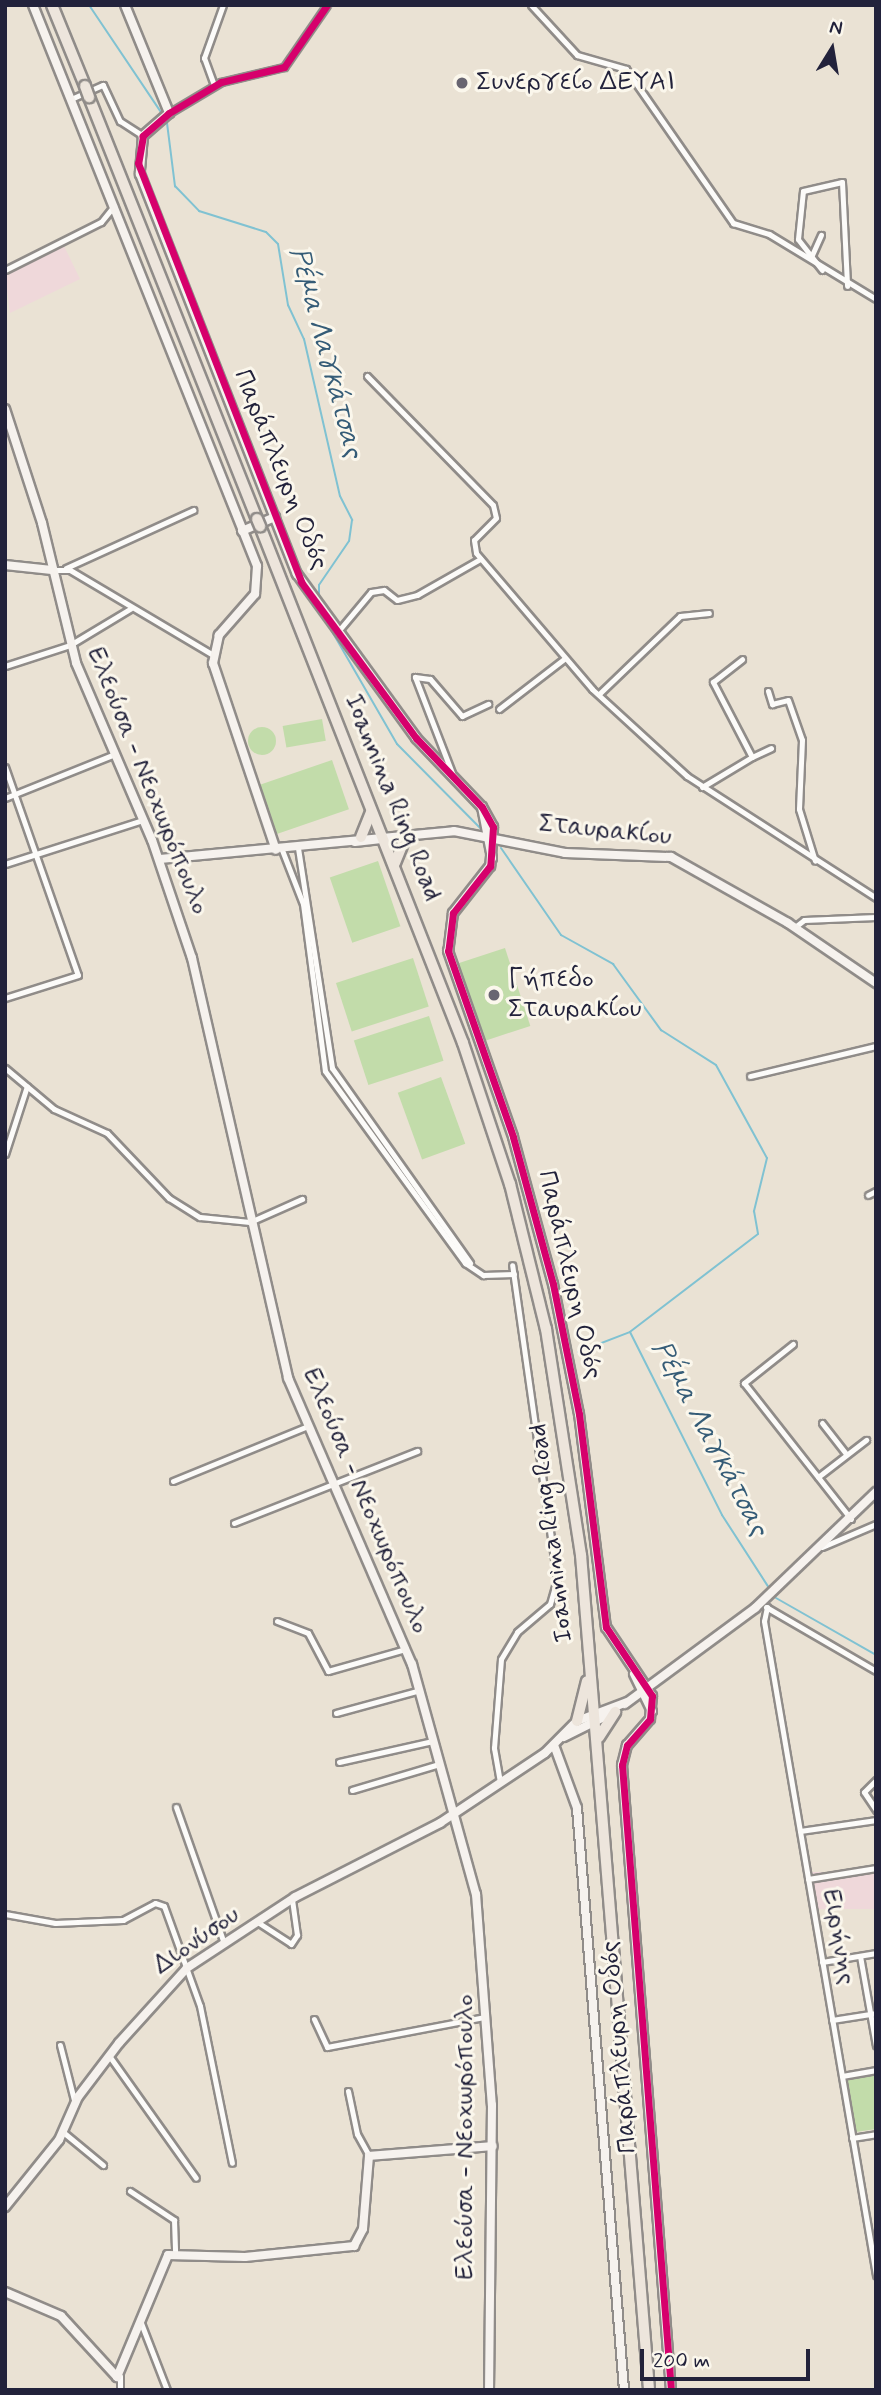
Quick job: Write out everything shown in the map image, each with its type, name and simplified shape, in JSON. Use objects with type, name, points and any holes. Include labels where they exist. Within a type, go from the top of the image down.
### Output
[{"type":"highway","name":"Ioannina Ring Road","points":[[52,5],[395,863],[480,1091],[531,1262],[570,1471],[595,1716],[649,2390]]},
{"type":"highway","points":[[361,837],[372,809]]},
{"type":"highway","points":[[395,863],[406,836]]},
{"type":"highway","points":[[577,1721],[590,1665]]},
{"type":"highway","points":[[597,1747],[602,1725],[615,1712]]},
{"type":"street","points":[[33,5],[242,531],[258,584],[219,635],[213,655],[279,850],[303,901],[325,1071],[470,1263],[483,1275],[514,1274]]},
{"type":"street","points":[[125,5],[169,113]]},
{"type":"street","points":[[214,85],[204,58],[223,5]]},
{"type":"street","points":[[71,99],[103,85],[120,121],[143,136],[169,113],[214,85],[284,67],[327,5]]},
{"type":"street","points":[[531,5],[578,55],[626,69],[733,223],[769,234],[847,286],[876,299]]},
{"type":"street","name":"Παράπλευρη Οδός","points":[[143,136],[137,158],[142,181],[301,582],[340,629],[363,669],[451,776],[482,807],[490,835],[493,858],[453,914],[448,951],[542,1238],[579,1414],[605,1621],[634,1674],[639,1694],[652,1711],[625,1749],[622,1765],[671,2390]]},
{"type":"street","points":[[822,270],[798,235],[804,188],[844,185],[847,286]]},
{"type":"street","points":[[5,270],[101,222],[114,206]]},
{"type":"street","points":[[812,255],[821,235]]},
{"type":"street","points":[[368,376],[396,413],[449,456],[493,505],[495,519],[474,542],[480,559],[564,659],[702,787],[876,898]]},
{"type":"street","name":"Ελεούσα - Νεοχωρόπουλο","points":[[5,409],[52,570],[70,645],[160,859],[205,1004],[250,1222],[305,1427],[331,1486],[375,1569],[406,1650],[420,1690],[480,1913],[488,2016],[493,2146],[489,2390]]},
{"type":"street","points":[[5,565],[52,570],[66,568],[193,510]]},
{"type":"street","points":[[242,531],[275,517]]},
{"type":"street","points":[[340,629],[371,592],[384,590],[397,600],[410,597],[480,559]]},
{"type":"street","points":[[66,568],[130,609],[213,655]]},
{"type":"street","points":[[5,666],[70,645],[130,609]]},
{"type":"street","points":[[599,694],[678,618],[709,613]]},
{"type":"street","points":[[499,709],[564,659]]},
{"type":"street","points":[[742,659],[713,682],[752,757]]},
{"type":"street","points":[[451,776],[415,677],[430,679],[463,716],[488,704]]},
{"type":"street","points":[[768,691],[772,704],[789,699],[803,740],[800,816],[815,861]]},
{"type":"street","points":[[702,787],[771,748]]},
{"type":"street","points":[[5,798],[116,754]]},
{"type":"street","points":[[5,767],[78,975],[5,998]]},
{"type":"street","points":[[5,864],[143,820]]},
{"type":"street","points":[[160,859],[279,850],[421,832]]},
{"type":"street","points":[[348,841],[361,837],[406,836],[421,832]]},
{"type":"street","name":"Σταυρακίου","points":[[421,832],[490,835],[556,852],[676,858],[795,927],[876,983]]},
{"type":"street","points":[[298,848],[333,1070],[470,1263]]},
{"type":"street","points":[[795,927],[804,920],[876,917]]},
{"type":"street","points":[[750,1076],[876,1046]]},
{"type":"street","points":[[5,1068],[57,1111],[107,1133],[182,1208],[218,1223],[250,1222],[303,1199]]},
{"type":"street","points":[[5,1154],[27,1086]]},
{"type":"street","points":[[868,1195],[876,1191]]},
{"type":"street","points":[[500,1782],[494,1748],[501,1659],[517,1632],[550,1604],[557,1588],[512,1265]]},
{"type":"street","points":[[793,1344],[744,1383],[851,1519]]},
{"type":"street","points":[[822,1423],[846,1454]]},
{"type":"street","points":[[173,1481],[305,1427]]},
{"type":"street","points":[[818,1477],[866,1440]]},
{"type":"street","points":[[234,1523],[417,1451]]},
{"type":"street","points":[[564,1737],[577,1721],[615,1712],[764,1605],[876,1492]]},
{"type":"street","points":[[822,1547],[840,1545],[876,1524]]},
{"type":"street","points":[[764,1605],[876,1671]]},
{"type":"street","name":"Ειρήνης","points":[[764,1605],[764,1621],[852,2138],[874,2250],[876,2275]]},
{"type":"street","points":[[276,1621],[308,1633],[328,1671],[406,1650]]},
{"type":"street","name":"Παράπλευρη Οδός","points":[[634,1674],[649,1688]]},
{"type":"street","points":[[649,1688],[652,1711]]},
{"type":"street","points":[[336,1713],[420,1690]]},
{"type":"street","points":[[564,1737],[595,1716],[627,1702]]},
{"type":"street","name":"Διονύσου","points":[[5,2207],[63,2132],[75,2104],[110,2057],[187,1968],[292,1899],[453,1812],[545,1753],[564,1737]]},
{"type":"street","points":[[339,1762],[433,1741]]},
{"type":"street","name":"Παράπλευρη Οδός","points":[[554,1745],[577,1808],[624,2390]]},
{"type":"street","points":[[545,1753],[565,1770]]},
{"type":"street","points":[[352,1790],[439,1764]]},
{"type":"street","points":[[876,1780],[864,1792],[876,1810]]},
{"type":"street","points":[[176,1807],[225,1943]]},
{"type":"street","points":[[800,1831],[876,1820]]},
{"type":"street","points":[[808,1879],[876,1868]]},
{"type":"street","points":[[259,1923],[291,1944],[297,1935],[292,1899]]},
{"type":"street","points":[[5,1914],[55,1923],[123,1920],[159,1904],[187,1968],[232,2163]]},
{"type":"street","points":[[822,1962],[876,1953]]},
{"type":"street","points":[[860,1956],[873,2014],[876,2046]]},
{"type":"street","points":[[832,2020],[873,2014]]},
{"type":"street","points":[[314,2019],[327,2047],[488,2016]]},
{"type":"street","points":[[61,2045],[75,2104]]},
{"type":"street","points":[[110,2057],[196,2178]]},
{"type":"street","points":[[842,2076],[876,2070]]},
{"type":"street","points":[[120,2390],[120,2376],[141,2323],[158,2268],[175,2253],[237,2258],[354,2246],[363,2229],[369,2156],[357,2134],[348,2091]]},
{"type":"street","points":[[63,2132],[103,2165]]},
{"type":"street","points":[[852,2138],[876,2134]]},
{"type":"street","points":[[369,2156],[493,2146]]},
{"type":"street","points":[[130,2191],[174,2220],[175,2253]]},
{"type":"street","points":[[5,2291],[57,2313],[109,2374],[120,2376]]},
{"type":"street","points":[[141,2323],[167,2390]]},
{"type":"shaded area","points":[[64,246],[80,279],[10,313],[5,275]]},
{"type":"shaded area","points":[[812,1872],[876,1872],[876,1909],[812,1909]]},
{"type":"green space","points":[[322,719],[326,741],[286,748],[283,726]]},
{"type":"green space","points":[[262,727],[272,731],[276,741],[272,751],[262,755],[252,751],[248,741],[252,731]]},
{"type":"green space","points":[[332,760],[349,809],[276,834],[259,785]]},
{"type":"green space","points":[[378,861],[400,926],[352,943],[330,878]]},
{"type":"green space","name":"Γήπεδο Σταυρακίου","points":[[505,948],[530,1026],[484,1041],[458,963]]},
{"type":"green space","points":[[413,958],[429,1007],[352,1032],[336,983]]},
{"type":"green space","name":"Γήπεδο Σταυρακίου","points":[[429,1016],[444,1061],[368,1085],[354,1040]]},
{"type":"green space","points":[[441,1077],[465,1144],[422,1159],[398,1093]]},
{"type":"green space","points":[[876,2073],[876,2129],[856,2132],[846,2078]]},
{"type":"waterway","name":"Ρέμα Λαγκάτσας","points":[[89,5],[161,112]]},
{"type":"waterway","name":"Ρέμα Λαγκάτσας","points":[[167,123],[175,186],[199,211],[266,232],[278,244],[288,305],[304,339],[340,496],[352,520],[349,541],[319,585],[319,600]]},
{"type":"waterway","name":"Ρέμα Λαγκάτσας","points":[[326,621],[397,744],[481,829]]},
{"type":"waterway","name":"Ρέμα Λαγκάτσας","points":[[501,848],[561,935],[613,964],[661,1030],[716,1065],[767,1158],[754,1211],[758,1234],[630,1332],[722,1515],[769,1588]]},
{"type":"waterway","points":[[578,1352],[630,1332]]},
{"type":"waterway","name":"Ρέμα Λαγκάτσας","points":[[776,1598],[876,1655]]},
{"type":"cycle path","points":[[327,5],[284,67],[221,82],[169,113],[143,136],[138,163],[301,582],[416,738],[482,807],[493,827],[490,866],[453,913],[448,951],[513,1137],[553,1284],[579,1414],[606,1627],[652,1696],[650,1719],[627,1745],[622,1765],[671,2390]]},
{"type":"place","name":"Συνεργείο ΔΕΥΑΙ","points":[[462,83]]},
{"type":"place","name":"Γήπεδο Σταυρακίου","points":[[494,995]]}]
